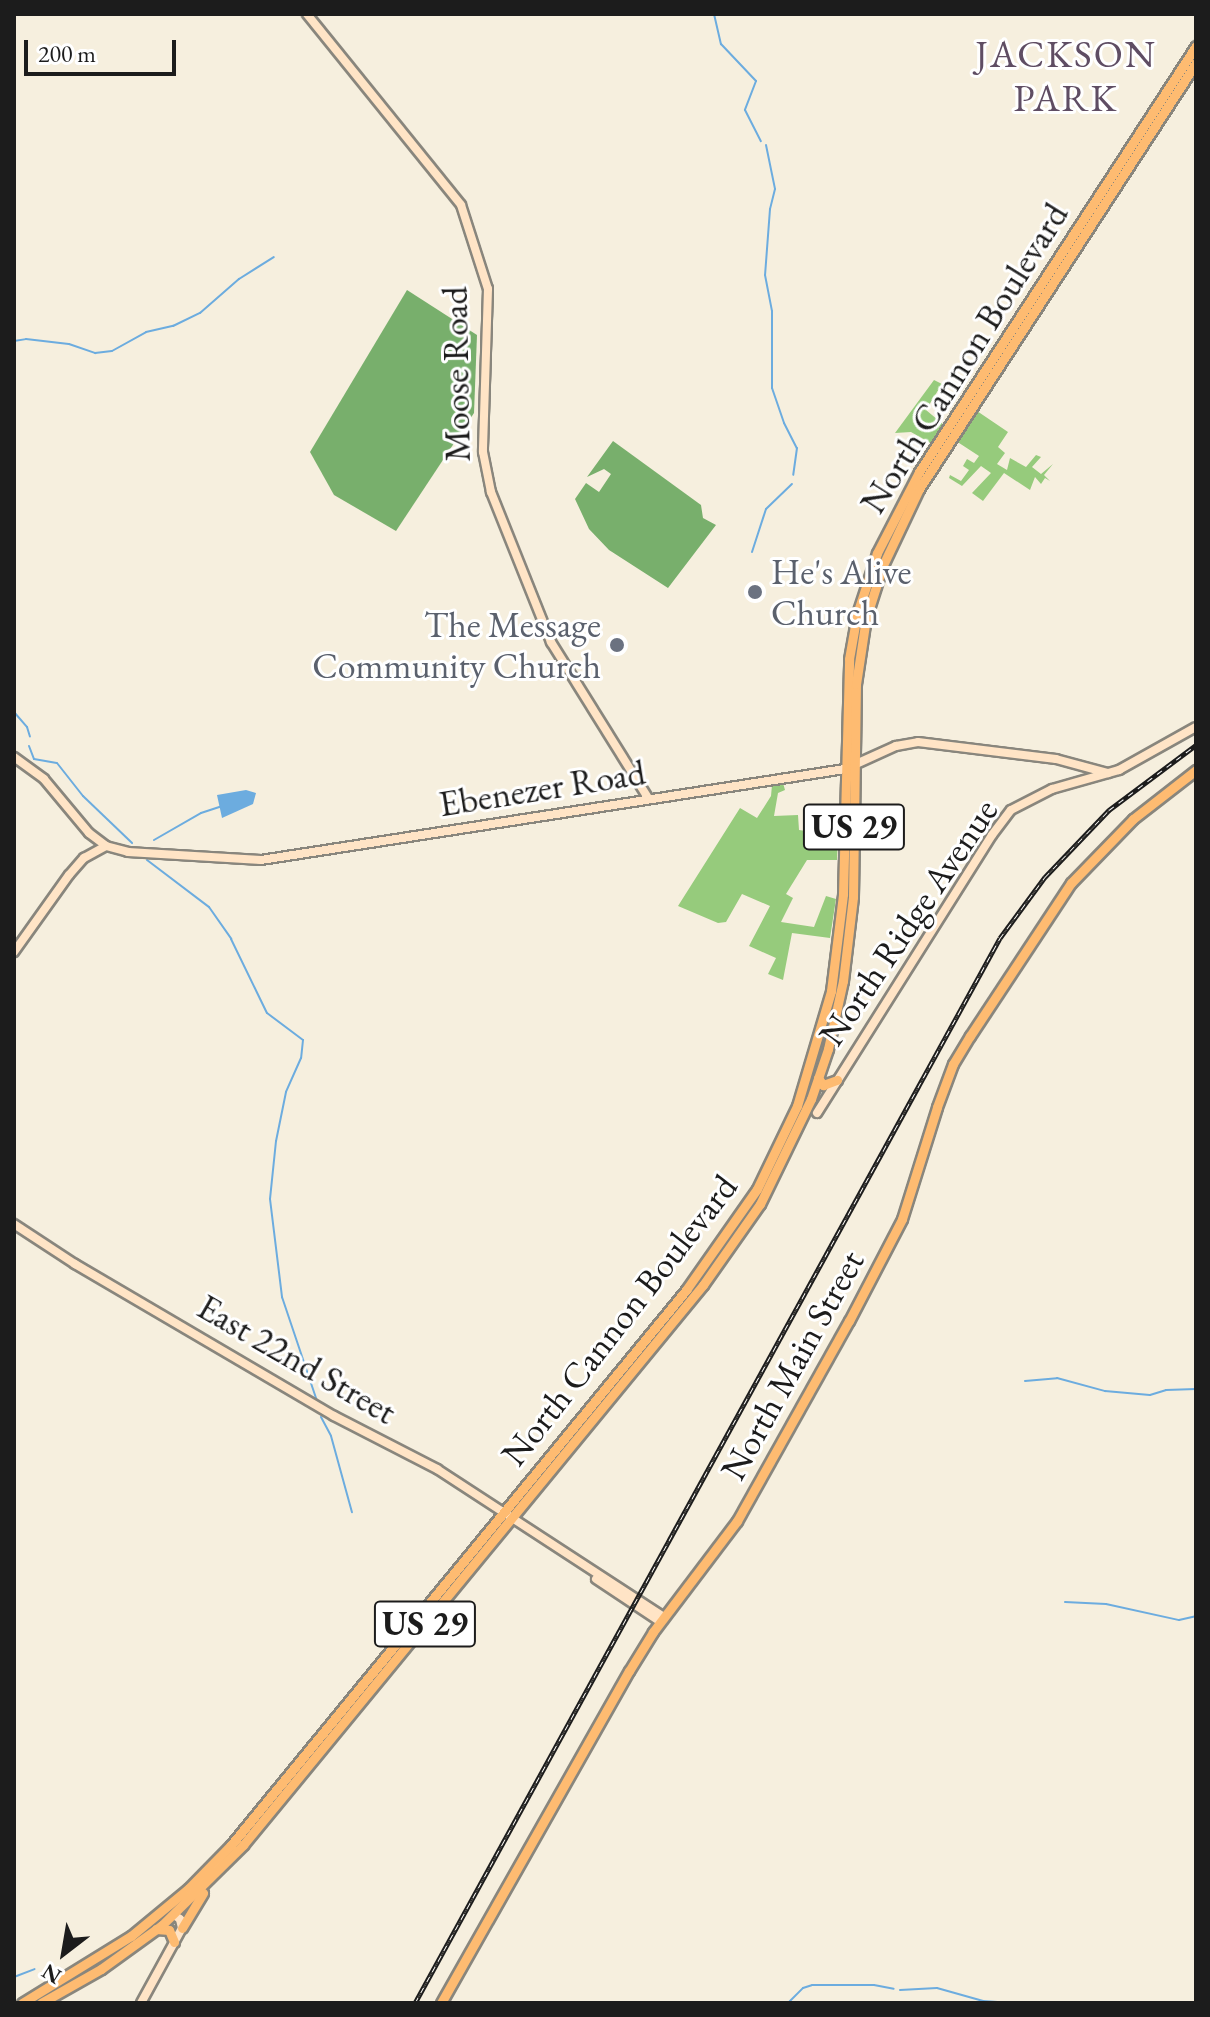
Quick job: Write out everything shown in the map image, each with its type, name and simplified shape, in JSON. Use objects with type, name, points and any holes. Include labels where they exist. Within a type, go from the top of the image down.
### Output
[{"type":"main road","name":"North Cannon Boulevard","points":[[41,2003],[101,1969],[156,1929],[231,1845],[739,1237],[787,1152],[818,1078],[836,1015],[848,947],[851,644],[864,590],[883,536],[929,455],[1196,46]]},
{"type":"main road","name":"North Cannon Boulevard","points":[[22,2003],[106,1954],[172,1910],[215,1876],[508,1515],[712,1257],[748,1204],[783,1140],[811,1067],[834,975],[842,911],[856,684],[873,592],[898,529],[930,472],[1196,63]]},
{"type":"main road","name":"North Main Street","points":[[441,2003],[629,1671],[662,1620],[737,1521],[886,1254],[902,1219],[948,1079],[970,1036],[1071,883],[1133,819],[1196,770]]},
{"type":"main road","points":[[818,1078],[823,1085],[837,1080]]},
{"type":"main road","points":[[182,1928],[215,1876]]},
{"type":"main road","points":[[156,1929],[169,1930],[174,1942]]},
{"type":"street","name":"Moose Road","points":[[307,14],[461,205],[488,289],[483,452],[491,492],[551,642],[648,798]]},
{"type":"street","name":"North Ridge Avenue","points":[[817,1113],[1001,821],[1031,797],[1108,773],[1148,755],[1196,727]]},
{"type":"street","name":"Ebenezer Road","points":[[106,846],[128,852],[261,860],[850,767],[896,746],[918,742],[1045,757],[1108,773]]},
{"type":"street","points":[[14,757],[44,779],[89,833],[106,846],[76,867],[14,952]]},
{"type":"street","name":"East 22nd Street","points":[[14,1224],[83,1269],[334,1416],[437,1469],[551,1544],[588,1574],[662,1620]]},
{"type":"street","points":[[141,2003],[182,1928],[180,1919],[172,1910]]},
{"type":"street","points":[[172,1910],[174,1942]]},
{"type":"green space","points":[[407,290],[477,335],[474,413],[396,531],[334,495],[310,452]]},
{"type":"green space","points":[[934,380],[942,384],[926,410],[944,425],[932,444],[911,432],[895,433]]},
{"type":"green space","points":[[977,411],[1008,432],[998,447],[1005,453],[997,464],[1007,470],[1010,458],[1026,467],[1036,455],[1041,457],[1032,467],[1041,474],[1053,464],[1044,475],[1050,481],[1045,478],[1041,484],[1035,477],[1030,490],[1004,473],[983,501],[972,493],[991,473],[981,466],[962,486],[949,478],[950,475],[961,481],[969,470],[963,466],[967,459],[974,463],[979,456],[956,441]]},
{"type":"green space","points":[[613,441],[701,505],[703,518],[716,525],[668,588],[609,550],[589,529],[575,499],[586,483],[599,492],[611,474],[604,469],[587,477]]},
{"type":"green space","points":[[783,783],[785,790],[778,793],[774,816],[798,815],[799,830],[806,831],[806,825],[825,826],[826,811],[839,811],[837,860],[807,860],[786,894],[793,898],[781,922],[814,927],[826,896],[836,899],[830,938],[792,933],[783,980],[768,974],[776,958],[749,946],[770,906],[742,894],[726,922],[718,923],[678,906],[740,808],[757,818],[771,796],[772,785]]},
{"type":"water","points":[[246,790],[256,793],[253,804],[222,818],[217,795]]},
{"type":"waterway","points":[[714,14],[721,44],[756,81],[745,110],[761,141]]},
{"type":"waterway","points":[[766,145],[775,189],[770,209],[765,275],[772,311],[772,388],[797,448],[793,475]]},
{"type":"waterway","points":[[14,341],[26,339],[69,344],[95,353],[112,351],[146,332],[173,326],[200,313],[239,279],[274,257]]},
{"type":"waterway","points":[[752,552],[766,509],[792,484]]},
{"type":"waterway","points":[[14,712],[27,727],[30,737]]},
{"type":"waterway","points":[[29,746],[34,759],[57,763],[83,796],[132,843]]},
{"type":"waterway","points":[[154,840],[201,813],[220,807]]},
{"type":"waterway","points":[[147,860],[209,907],[231,939],[267,1013],[303,1040],[301,1058],[286,1092],[276,1141],[270,1199],[282,1297],[317,1401]]},
{"type":"waterway","points":[[1025,1381],[1057,1378],[1105,1391],[1150,1395],[1166,1390],[1196,1389]]},
{"type":"waterway","points":[[321,1417],[331,1436],[352,1512]]},
{"type":"waterway","points":[[1065,1602],[1106,1604],[1179,1620],[1196,1616]]},
{"type":"waterway","points":[[14,1977],[35,1969]]},
{"type":"waterway","points":[[788,2003],[803,1988],[812,1985],[874,1985],[894,1989]]},
{"type":"waterway","points":[[900,1990],[937,1988],[983,2001],[1012,2003]]},
{"type":"railway","points":[[415,2003],[1000,938],[1045,877],[1109,810],[1196,745]]},
{"type":"place","name":"He's Alive Church","points":[[755,592]]},
{"type":"place","name":"The Message Community Church","points":[[617,645]]},
{"type":"district","name":"JACKSON PARK","points":[[1066,76]]}]
